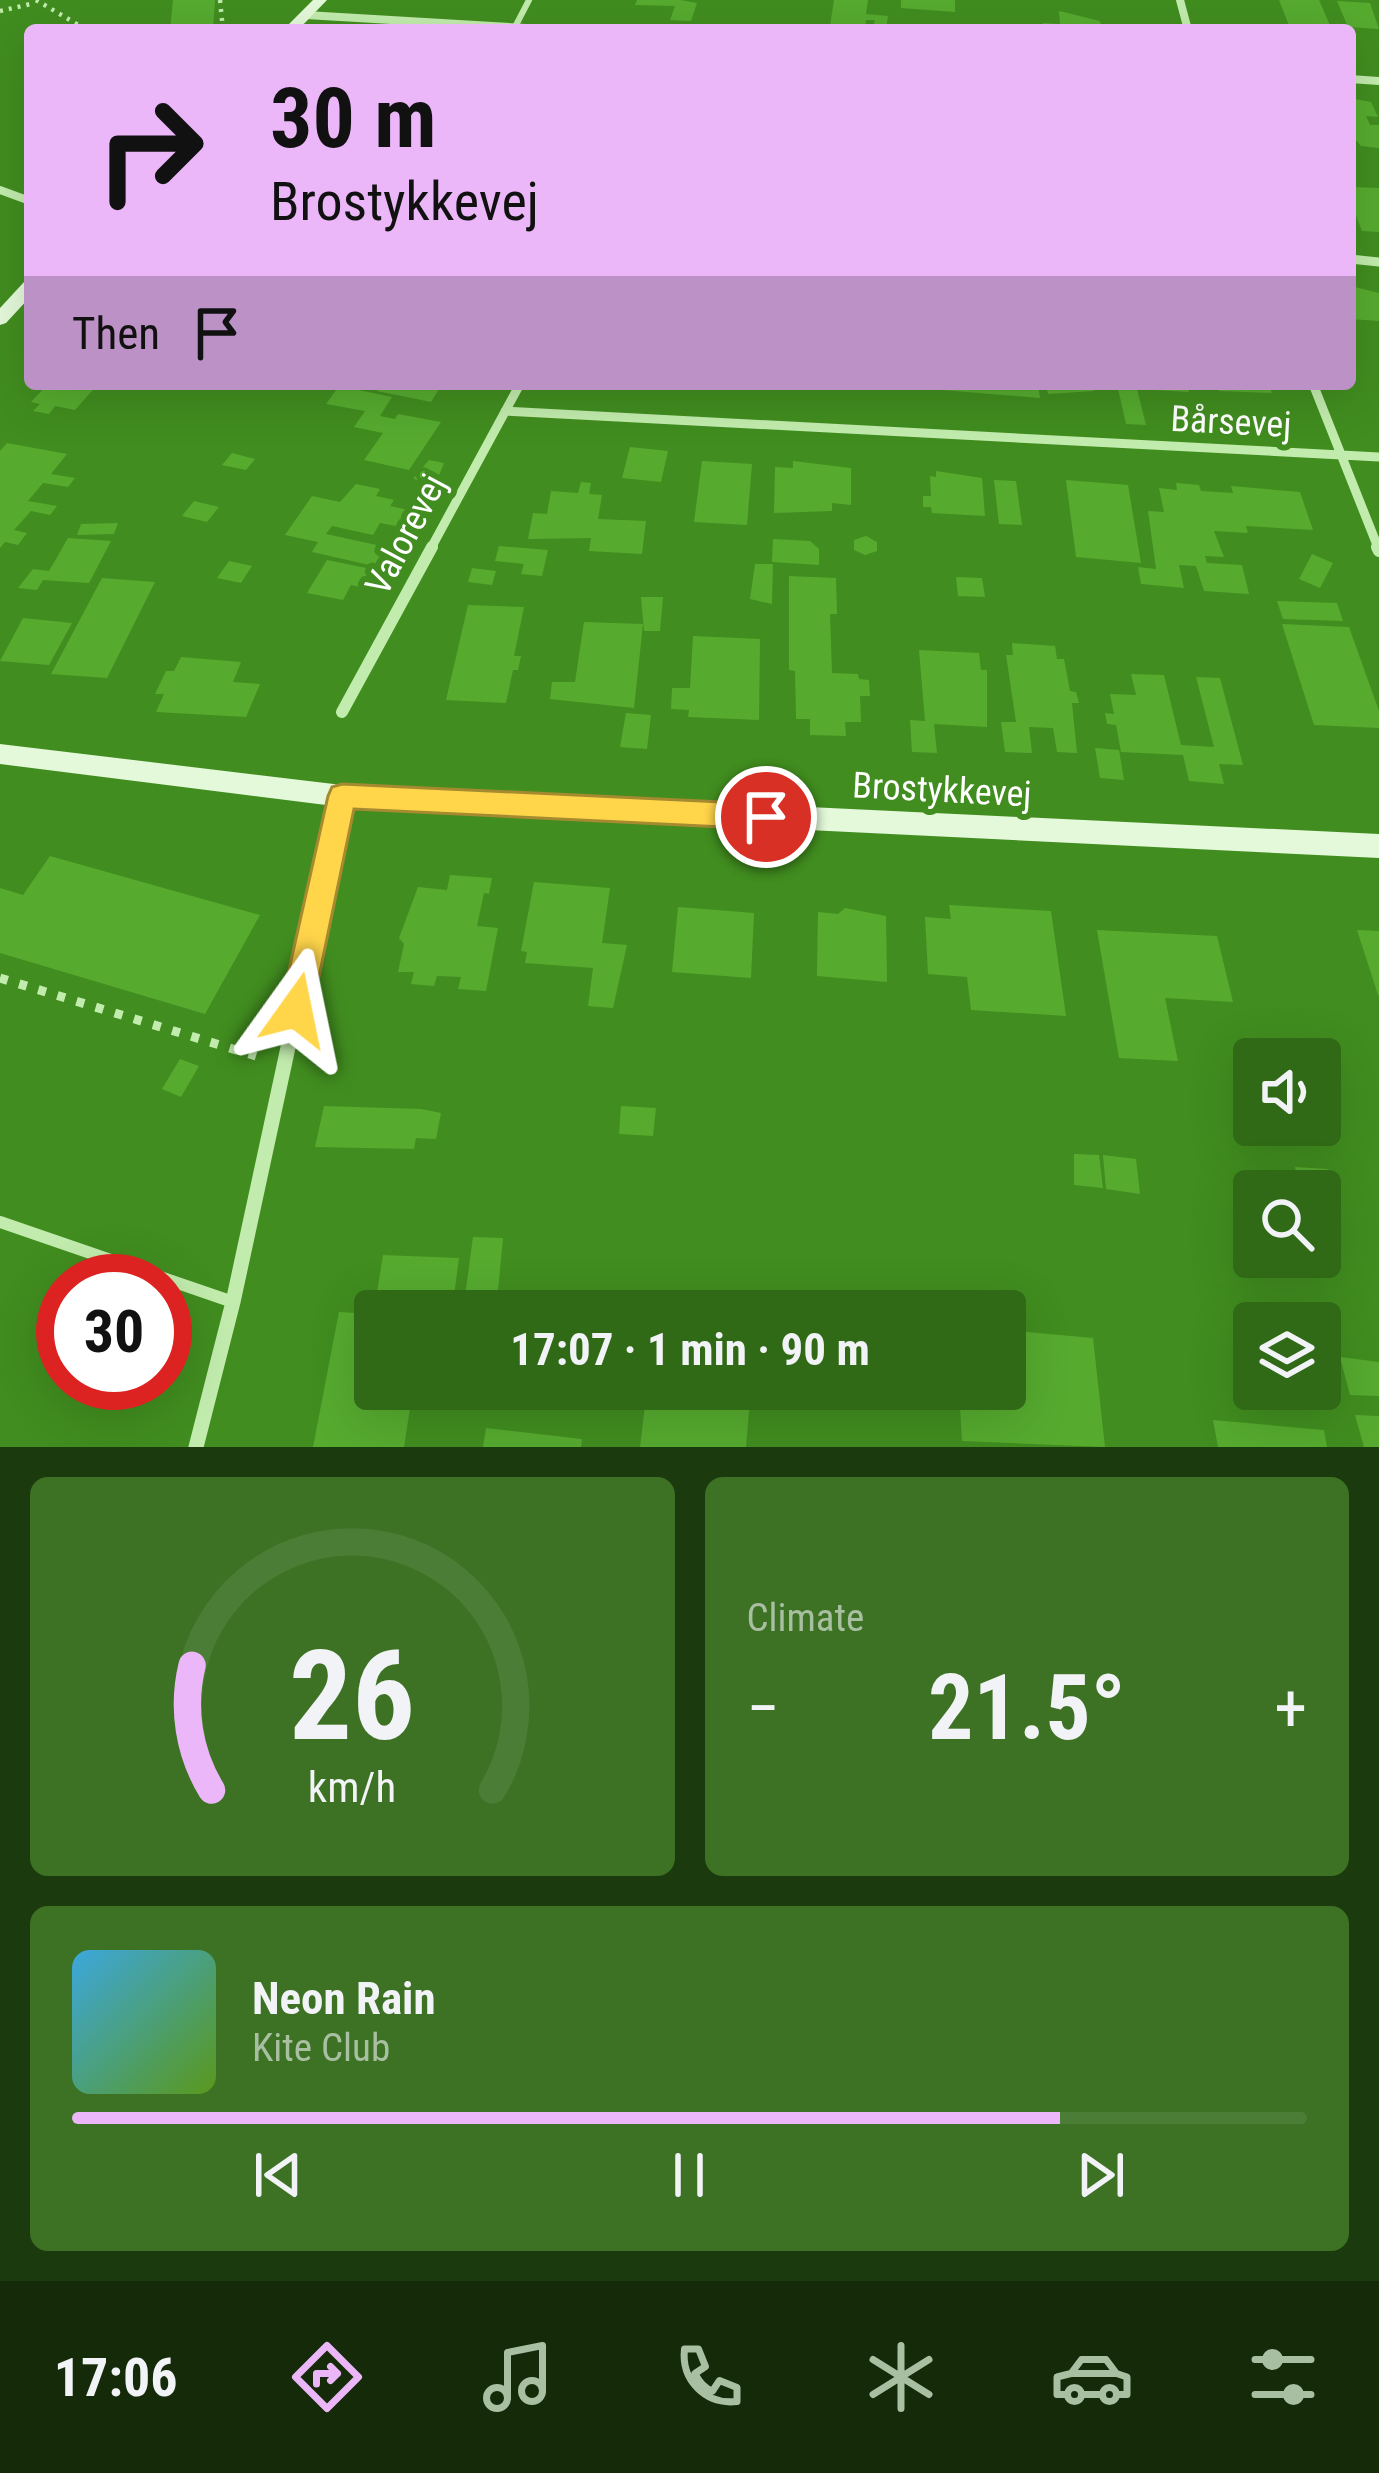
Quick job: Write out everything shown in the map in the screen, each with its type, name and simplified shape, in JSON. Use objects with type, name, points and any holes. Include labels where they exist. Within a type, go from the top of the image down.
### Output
[{"type":"street","points":[[296,24],[320,0]]},
{"type":"street","points":[[306,15],[436,24]]},
{"type":"street","points":[[0,319],[24,293]]},
{"type":"street","name":"Valorevej","points":[[342,712],[517,390]]},
{"type":"street","points":[[1315,390],[1379,550]]},
{"type":"street","name":"Bårsevej","points":[[505,411],[1379,457]]},
{"type":"street","name":"Brostykkevej","points":[[0,754],[342,796],[1379,846]]},
{"type":"street","points":[[196,1447],[233,1302],[342,796]]},
{"type":"lane","points":[[0,1222],[233,1302]]},
{"type":"path","points":[[0,11],[36,1],[76,24]]},
{"type":"path","points":[[0,978],[248,1057],[286,1053]]},
{"type":"building","points":[[173,0],[215,0],[213,24],[171,24]]},
{"type":"building","points":[[637,0],[697,3],[691,21],[670,20],[675,6],[635,5]]},
{"type":"building","points":[[834,0],[868,0],[866,14],[888,16],[887,24],[866,20],[866,24],[830,24]]},
{"type":"building","points":[[901,0],[955,0],[955,12],[901,8]]},
{"type":"building","points":[[1279,0],[1319,0],[1329,24],[1288,24]]},
{"type":"building","points":[[1337,1],[1370,3],[1379,29],[1356,28],[1347,24]]},
{"type":"building","points":[[1059,11],[1101,24],[1060,24]]},
{"type":"building","points":[[1356,99],[1371,102],[1378,117],[1366,116],[1370,125],[1379,125],[1379,148],[1361,146],[1356,140]]},
{"type":"building","points":[[1356,187],[1379,188],[1379,232],[1362,231],[1356,216]]},
{"type":"building","points":[[1356,287],[1379,293],[1379,321],[1356,319]]},
{"type":"building","points":[[42,390],[93,390],[75,410],[55,406],[49,414],[33,411],[40,404],[31,402]]},
{"type":"building","points":[[336,390],[358,390],[392,397],[380,416],[395,419],[398,414],[441,422],[409,470],[364,460],[383,433],[354,427],[365,411],[326,404]]},
{"type":"building","points":[[378,390],[438,390],[431,402]]},
{"type":"building","points":[[942,390],[1039,390],[1040,398]]},
{"type":"building","points":[[1047,390],[1094,391],[1048,394]]},
{"type":"building","points":[[1118,390],[1137,390],[1146,425],[1126,424]]},
{"type":"building","points":[[1271,390],[1272,393],[1219,391]]},
{"type":"building","points":[[7,443],[67,454],[51,474],[75,478],[68,487],[43,483],[28,501],[57,506],[50,515],[31,511],[14,530],[27,533],[18,545],[5,542],[0,548],[0,451]]},
{"type":"building","points":[[630,447],[668,451],[661,482],[622,478]]},
{"type":"building","points":[[232,453],[255,459],[246,470],[222,465]]},
{"type":"building","points":[[429,460],[444,463],[436,483],[413,479]]},
{"type":"building","points":[[702,461],[752,464],[747,525],[694,522]]},
{"type":"building","points":[[793,461],[851,468],[851,505],[832,503],[832,511],[774,513],[775,467],[793,468]]},
{"type":"building","points":[[936,471],[982,478],[985,516],[932,513],[931,507],[923,507],[923,496],[931,496],[930,476],[936,477]]},
{"type":"building","points":[[994,480],[1016,481],[1022,525],[999,524]]},
{"type":"building","points":[[1066,480],[1128,485],[1141,563],[1076,557]]},
{"type":"building","points":[[581,482],[591,483],[589,494],[602,495],[598,519],[646,521],[642,554],[589,551],[591,538],[528,539],[533,513],[547,514],[551,491],[578,493]]},
{"type":"building","points":[[1176,483],[1199,485],[1201,491],[1233,493],[1231,486],[1300,492],[1313,530],[1246,526],[1248,533],[1214,531],[1224,557],[1205,556],[1207,563],[1242,565],[1249,594],[1204,591],[1196,566],[1179,565],[1184,588],[1141,584],[1138,567],[1156,569],[1148,511],[1164,512],[1159,488],[1177,490]]},
{"type":"building","points":[[356,484],[380,489],[376,496],[394,500],[390,506],[422,513],[412,529],[380,523],[373,535],[332,526],[326,534],[395,549],[383,568],[312,552],[318,542],[285,535],[312,496],[340,502]]},
{"type":"building","points":[[194,501],[219,507],[207,522],[182,516]]},
{"type":"building","points":[[118,523],[114,534],[77,535],[81,524]]},
{"type":"building","points":[[866,536],[877,542],[877,551],[865,555],[854,550],[854,540]]},
{"type":"building","points":[[68,538],[111,541],[89,583],[43,580],[37,590],[18,588],[33,569],[49,571]]},
{"type":"building","points":[[773,539],[810,541],[819,549],[819,565],[772,562]]},
{"type":"building","points":[[499,546],[548,550],[542,576],[521,574],[524,564],[495,561]]},
{"type":"building","points":[[1312,554],[1333,563],[1320,588],[1299,579]]},
{"type":"building","points":[[327,560],[376,570],[365,588],[351,585],[343,600],[307,593]]},
{"type":"building","points":[[229,561],[252,566],[241,583],[217,578]]},
{"type":"building","points":[[755,564],[773,564],[772,604],[750,599]]},
{"type":"building","points":[[472,568],[496,571],[492,585],[468,582]]},
{"type":"building","points":[[789,576],[836,578],[837,614],[830,614],[832,673],[858,674],[859,679],[869,680],[870,696],[860,696],[861,722],[845,722],[846,736],[810,735],[810,719],[796,719],[795,671],[789,670]]},
{"type":"building","points":[[956,577],[982,578],[985,597],[958,596]]},
{"type":"building","points":[[102,578],[155,582],[107,678],[51,674]]},
{"type":"building","points":[[641,597],[663,597],[660,631],[644,631]]},
{"type":"building","points":[[1277,601],[1337,603],[1343,621],[1283,619]]},
{"type":"building","points":[[468,605],[524,607],[514,656],[521,656],[506,703],[446,700]]},
{"type":"building","points":[[23,618],[72,623],[49,665],[0,661]]},
{"type":"building","points":[[584,622],[643,624],[634,708],[550,699],[552,682],[575,682]]},
{"type":"building","points":[[1282,624],[1349,627],[1379,711],[1379,728],[1314,725]]},
{"type":"building","points":[[693,636],[760,639],[759,720],[688,717],[689,710],[671,709],[672,688],[690,688]]},
{"type":"building","points":[[1012,643],[1055,646],[1057,659],[1064,659],[1070,691],[1076,692],[1079,703],[1072,703],[1077,753],[1057,752],[1053,728],[1029,727],[1032,753],[1005,752],[1001,722],[1016,722],[1006,655],[1013,655]]},
{"type":"building","points":[[919,650],[979,653],[981,670],[987,670],[987,727],[934,724],[937,753],[912,752],[910,720],[925,721]]},
{"type":"building","points":[[181,657],[241,662],[233,682],[260,684],[246,717],[156,712],[164,694],[155,694],[166,671],[174,671]]},
{"type":"building","points":[[1131,674],[1164,675],[1181,745],[1214,747],[1196,677],[1220,678],[1243,765],[1219,764],[1224,784],[1189,781],[1183,755],[1121,752],[1116,725],[1107,724],[1105,713],[1114,714],[1110,694],[1136,695]]},
{"type":"building","points":[[626,713],[651,715],[647,749],[620,747]]},
{"type":"building","points":[[1095,748],[1119,750],[1124,780],[1100,778]]},
{"type":"building","points":[[50,856],[260,915],[205,1014],[0,953],[0,888],[23,895]]},
{"type":"building","points":[[450,875],[492,878],[477,926],[498,928],[486,991],[458,989],[461,977],[437,976],[434,986],[411,984],[414,972],[398,972],[404,944],[399,938],[418,887],[447,890]]},
{"type":"building","points":[[534,882],[610,888],[602,943],[627,945],[613,1008],[588,1006],[593,968],[525,963],[527,952],[521,951]]},
{"type":"building","points":[[949,905],[1051,911],[1066,1016],[971,1010],[967,977],[928,974],[925,917],[951,919]]},
{"type":"building","points":[[678,907],[754,913],[751,978],[672,972]]},
{"type":"building","points":[[845,908],[886,916],[887,982],[817,976],[818,912],[838,914]]},
{"type":"building","points":[[1097,930],[1217,936],[1233,1002],[1165,998],[1178,1061],[1119,1058]]},
{"type":"building","points":[[1357,930],[1379,931],[1379,995],[1378,995]]},
{"type":"building","points":[[180,1059],[199,1066],[181,1097],[162,1089]]},
{"type":"building","points":[[324,1106],[441,1113],[436,1139],[416,1138],[414,1149],[315,1147]]},
{"type":"building","points":[[621,1106],[656,1108],[653,1136],[619,1134]]},
{"type":"building","points":[[1074,1154],[1099,1155],[1103,1188],[1074,1185]]},
{"type":"building","points":[[1103,1155],[1136,1159],[1140,1194],[1106,1189]]},
{"type":"building","points":[[473,1237],[503,1238],[498,1290],[466,1290]]},
{"type":"building","points":[[383,1255],[459,1258],[455,1290],[377,1290]]},
{"type":"building","points":[[339,1312],[354,1313],[354,1410],[410,1410],[404,1447],[313,1447]]},
{"type":"building","points":[[1026,1332],[1093,1338],[1105,1447],[962,1441],[960,1410],[1026,1410]]},
{"type":"building","points":[[1341,1357],[1379,1362],[1379,1396],[1350,1395]]},
{"type":"building","points":[[644,1410],[749,1410],[746,1447],[640,1447]]},
{"type":"building","points":[[1355,1415],[1379,1416],[1379,1447],[1364,1447]]},
{"type":"building","points":[[1213,1420],[1324,1430],[1327,1447],[1218,1447]]},
{"type":"building","points":[[486,1428],[582,1439],[581,1447],[483,1447]]},
{"type":"route","points":[[296,1010],[342,796],[766,817]]}]
